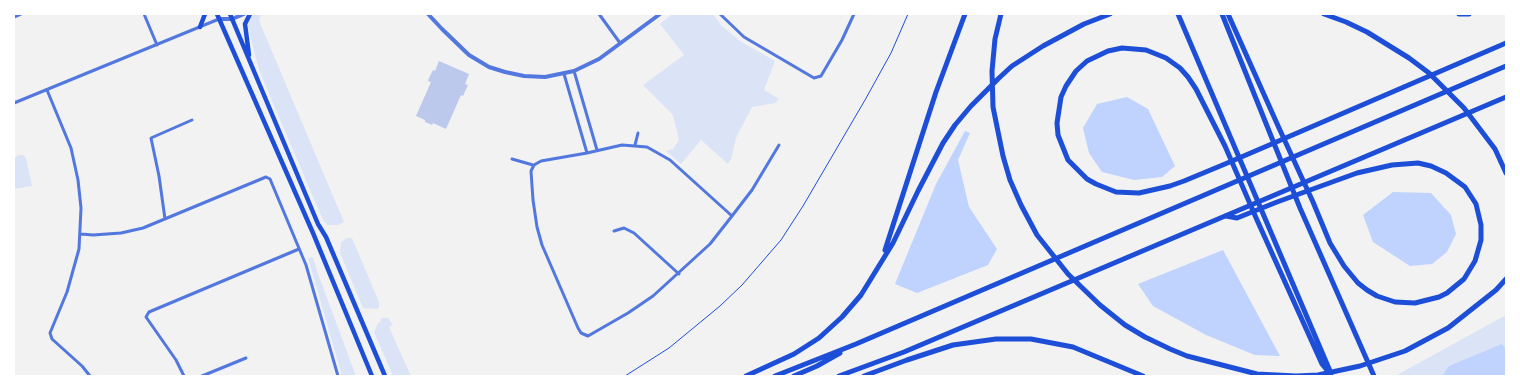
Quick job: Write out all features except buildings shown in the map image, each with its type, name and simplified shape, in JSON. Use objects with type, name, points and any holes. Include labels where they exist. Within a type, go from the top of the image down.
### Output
[{"type":"highway","points":[[874,275],[889,242],[936,92],[965,14]]},
{"type":"highway","points":[[1001,14],[995,38],[993,57],[993,107],[998,136],[1010,180],[1021,205],[1037,235],[1085,292],[1125,325],[1170,349],[1187,356],[1257,374],[1296,376],[1341,371],[1405,351],[1454,324],[1496,290],[1506,279]]},
{"type":"highway","points":[[746,376],[794,354],[818,338],[842,317],[861,295],[892,243],[943,143],[971,106],[1012,66],[1084,24],[1110,14]]},
{"type":"highway","points":[[1178,14],[1332,376]]},
{"type":"highway","points":[[1222,14],[1300,208],[1374,375]]},
{"type":"highway","points":[[1226,216],[1237,218],[1357,173],[1392,164],[1418,163],[1431,166],[1446,173],[1465,187],[1476,204],[1480,218],[1480,247],[1475,261],[1464,279],[1439,297],[1414,303],[1395,302],[1366,290],[1350,275],[1330,243],[1313,202],[1279,128],[1228,14]]},
{"type":"highway","points":[[1324,14],[1366,32],[1421,67],[1464,108],[1495,149],[1506,173]]},
{"type":"highway","points":[[1459,14],[1470,14]]},
{"type":"highway","points":[[1332,376],[1322,364],[1257,220],[1225,146],[1196,88],[1180,68],[1166,58],[1146,50],[1122,48],[1097,55],[1076,71],[1066,86],[1061,97],[1057,123],[1058,135],[1068,160],[1087,179],[1096,184],[1116,192],[1139,193],[1170,186],[1211,170],[1506,43]]},
{"type":"highway","points":[[775,376],[856,344],[1506,66]]},
{"type":"highway","points":[[839,376],[904,352],[1506,97]]},
{"type":"highway","points":[[864,376],[953,345],[996,339],[1031,340],[1073,347],[1143,376]]},
{"type":"highway","points":[[794,376],[817,366],[856,344]]},
{"type":"main road","points":[[200,27],[205,14]]},
{"type":"main road","points":[[250,14],[245,24],[251,64]]},
{"type":"main road","points":[[218,16],[313,233],[372,376]]},
{"type":"main road","points":[[231,16],[318,224],[326,237],[385,376]]},
{"type":"street","points":[[14,17],[21,14]]},
{"type":"street","points":[[144,14],[157,44]]},
{"type":"street","points":[[14,104],[200,27],[224,14]]},
{"type":"street","points":[[218,16],[244,14]]},
{"type":"street","points":[[427,14],[469,54],[489,67],[524,76],[545,77],[574,71],[599,59],[660,14]]},
{"type":"street","points":[[599,14],[620,43]]},
{"type":"street","points":[[720,14],[744,37],[814,78],[821,76],[842,40],[854,14]]},
{"type":"street","points":[[574,71],[597,150]]},
{"type":"street","points":[[564,74],[588,153]]},
{"type":"street","points":[[47,90],[64,131],[78,180],[81,234],[79,249],[67,292],[50,333],[52,339],[82,366],[90,376]]},
{"type":"street","points":[[165,219],[160,176],[151,138],[192,120]]},
{"type":"street","points":[[635,145],[638,132]]},
{"type":"street","points":[[512,159],[534,165],[541,161],[622,145],[647,147],[670,160],[732,216]]},
{"type":"street","points":[[534,165],[531,179],[537,227],[542,245],[581,333],[588,336],[653,296],[710,244],[752,190],[779,145]]},
{"type":"street","points":[[81,234],[121,233],[143,228],[266,177],[270,179],[306,265],[338,376]]},
{"type":"street","points":[[614,231],[624,228],[634,233],[679,274]]},
{"type":"street","points":[[184,376],[176,360],[146,317],[149,312],[299,249]]},
{"type":"street","points":[[202,376],[246,358]]},
{"type":"path","points":[[625,376],[675,344],[720,306],[742,285],[781,240],[865,100],[891,53],[908,14]]},
{"type":"shaded area","points":[[255,14],[261,15],[260,23],[344,222],[338,225],[327,225],[322,218],[261,75],[248,26],[251,17]]},
{"type":"shaded area","points":[[672,14],[713,14],[721,25],[740,41],[775,61],[764,90],[779,99],[775,103],[752,107],[736,138],[728,164],[701,140],[681,164],[666,151],[673,149],[679,140],[673,115],[643,85],[684,55],[660,24]]},
{"type":"shaded area","points":[[23,155],[26,158],[32,186],[14,189],[14,158]]},
{"type":"shaded area","points":[[347,238],[352,238],[379,302],[377,309],[363,308],[340,253],[341,242]]},
{"type":"shaded area","points":[[313,257],[356,376],[342,376],[308,258]]},
{"type":"shaded area","points":[[1506,315],[1506,376],[1395,376]]},
{"type":"shaded area","points":[[382,318],[388,318],[393,325],[389,327],[411,376],[393,376],[374,332]]},
{"type":"water","points":[[1127,97],[1148,109],[1175,166],[1162,177],[1134,180],[1102,172],[1089,153],[1083,128],[1097,104]]},
{"type":"water","points":[[965,131],[970,133],[958,160],[969,207],[997,249],[988,265],[917,293],[895,284],[936,184]]},
{"type":"water","points":[[1393,192],[1431,193],[1451,215],[1456,234],[1447,252],[1432,264],[1410,266],[1373,242],[1363,215]]},
{"type":"water","points":[[1223,250],[1280,356],[1255,355],[1206,335],[1153,306],[1138,284]]},
{"type":"water","points":[[1502,344],[1506,349],[1506,376],[1442,376],[1449,366]]}]
